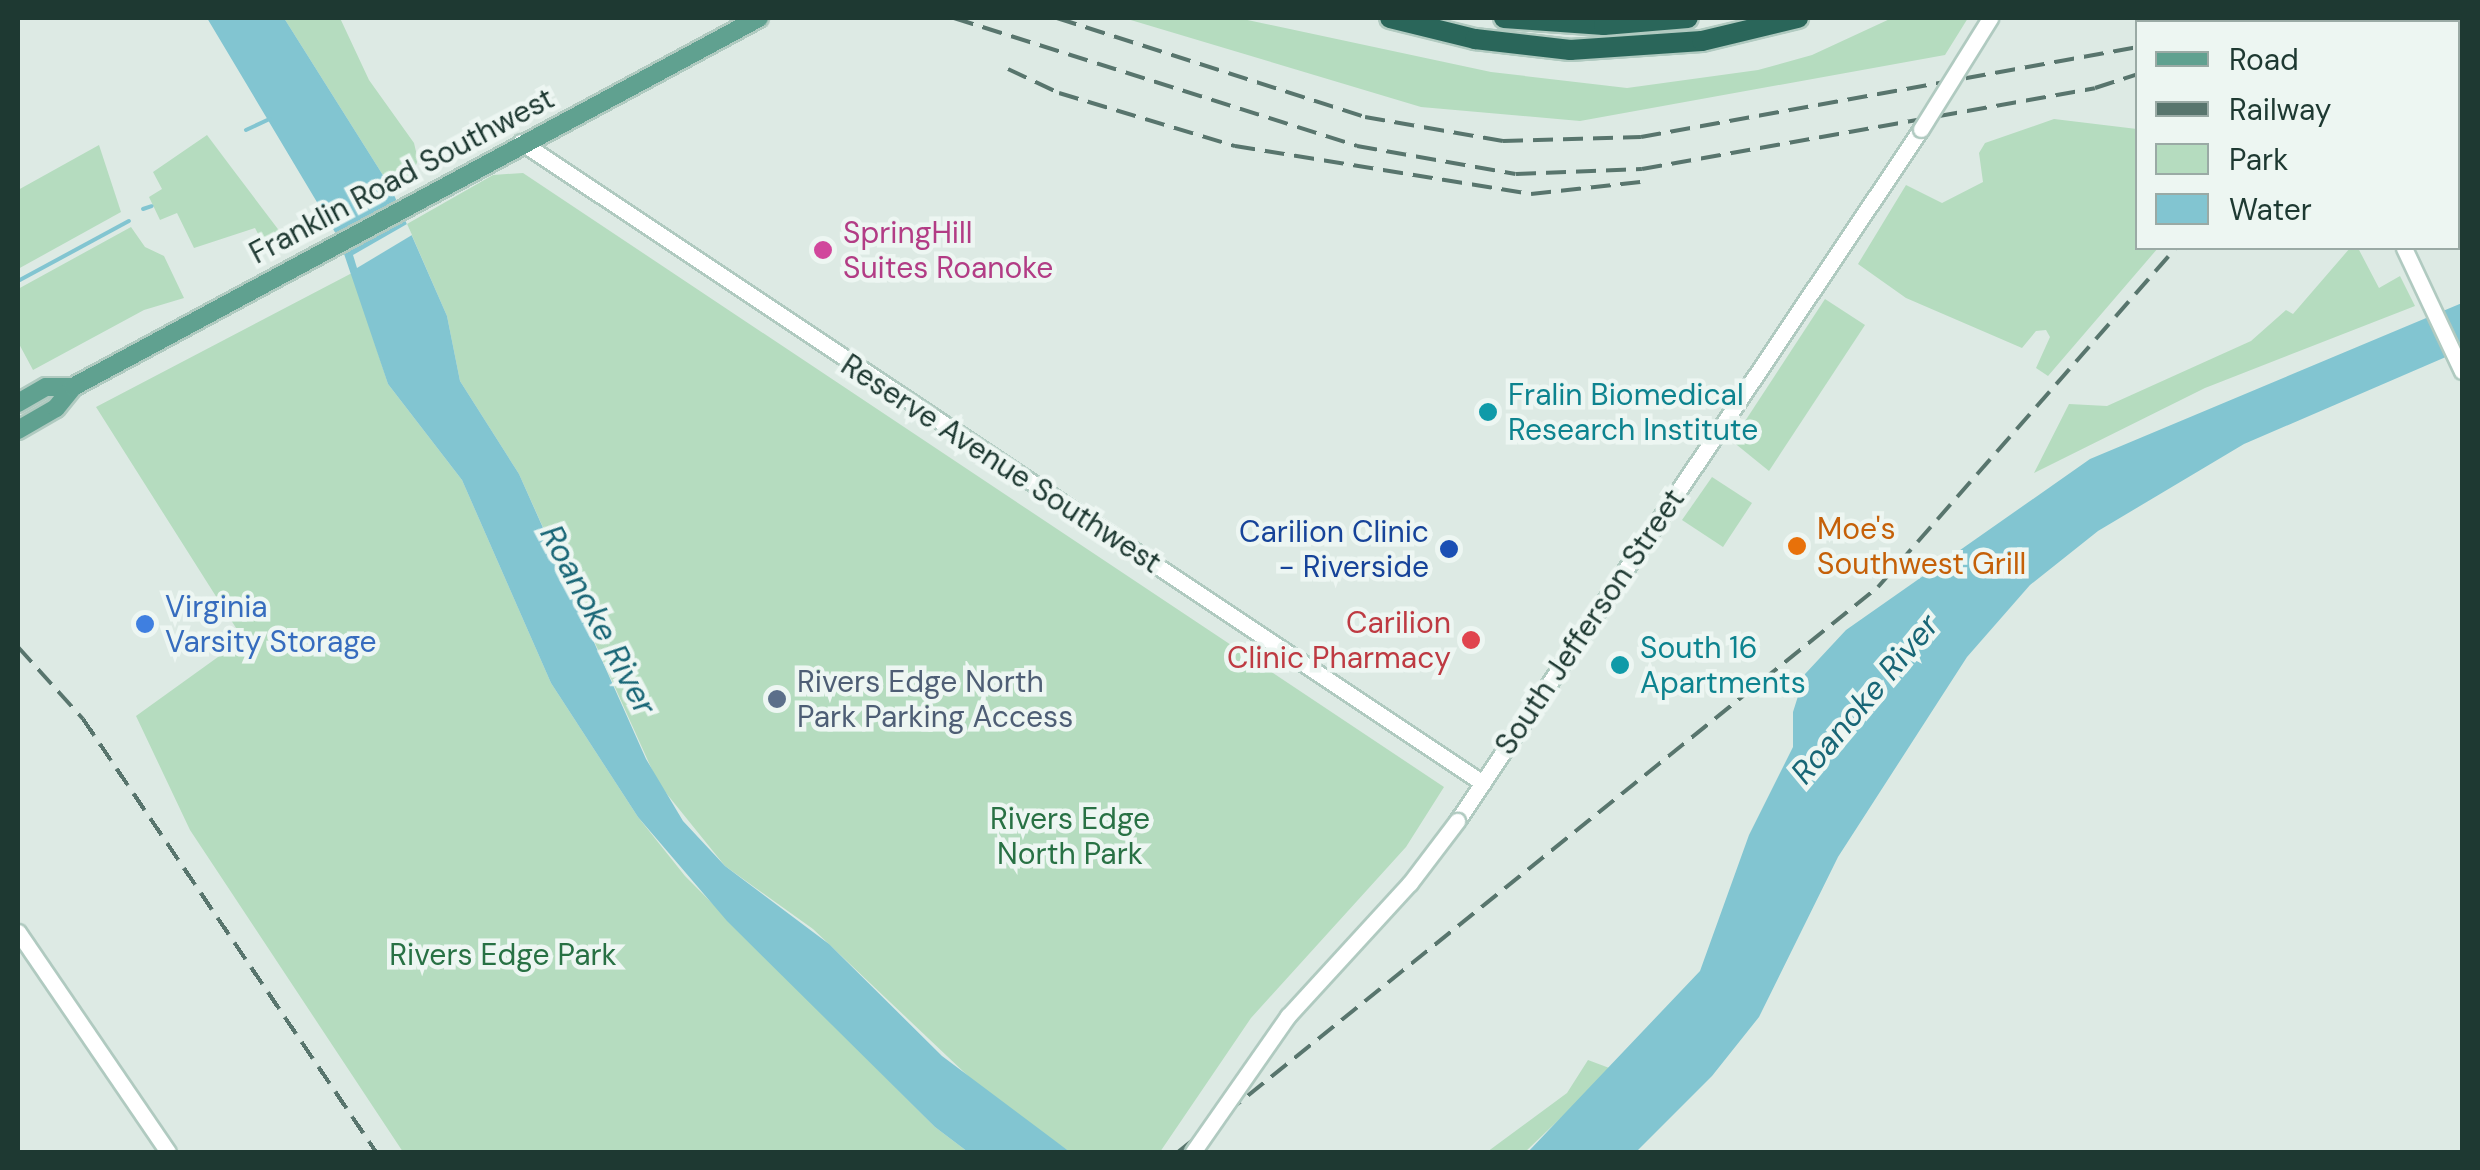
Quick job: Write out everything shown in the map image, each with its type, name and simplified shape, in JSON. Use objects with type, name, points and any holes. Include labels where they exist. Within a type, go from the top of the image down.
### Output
[{"type":"highway","points":[[1390,18],[1475,39],[1570,50],[1702,41],[1798,18]]},
{"type":"highway","points":[[1504,18],[1604,24],[1688,18]]},
{"type":"main road","name":"Franklin Road Southwest","points":[[18,430],[56,408],[73,387],[521,142],[759,18]]},
{"type":"main road","name":"South Jefferson Street","points":[[1193,1152],[1288,1016],[1399,896],[1457,821],[1841,248],[1990,18]]},
{"type":"main road","name":"Reserve Avenue Southwest","points":[[521,142],[1483,783]]},
{"type":"main road","points":[[2405,250],[2462,371]]},
{"type":"main road","name":"Franklin Road Southwest","points":[[21,401],[46,387],[73,387]]},
{"type":"main road","points":[[18,932],[168,1152]]},
{"type":"green space","points":[[284,18],[340,18],[369,80],[414,143],[418,160],[412,175],[391,188]]},
{"type":"green space","points":[[1124,18],[1238,18],[1491,72],[1627,88],[1758,70],[1812,55],[1892,18],[1968,18],[1945,55],[1580,121],[1421,107]]},
{"type":"green space","points":[[2054,119],[2135,129],[2135,250],[2156,250],[2048,376],[2036,368],[2050,337],[2046,330],[2036,331],[2022,348],[1906,298],[1858,264],[1906,185],[1942,203],[1983,182],[1979,153],[1985,143]]},
{"type":"green space","points":[[207,135],[290,245],[269,255],[255,228],[194,248],[177,213],[160,220],[149,197],[162,189],[153,172]]},
{"type":"green space","points":[[99,145],[121,212],[18,269],[18,190]]},
{"type":"green space","name":"Rivers Edge North Park","points":[[523,173],[1444,787],[1406,847],[1251,1018],[1160,1152],[1070,1152],[986,1093],[813,929],[725,866],[658,783],[519,474],[460,381],[447,316],[407,224],[493,175]]},
{"type":"green space","points":[[131,227],[145,247],[164,256],[184,298],[144,310],[33,370],[18,342],[18,289]]},
{"type":"green space","points":[[2348,250],[2359,250],[2379,288],[2400,276],[2415,306],[2205,388],[2034,473],[2069,404],[2107,406],[2251,341],[2286,310],[2293,314]]},
{"type":"green space","name":"Rivers Edge Park","points":[[352,273],[388,384],[462,480],[551,683],[638,817],[685,876],[935,1127],[968,1152],[403,1152],[190,830],[136,716],[243,639],[96,407]]},
{"type":"green space","points":[[1825,299],[1865,325],[1769,471],[1732,441]]},
{"type":"green space","points":[[1712,477],[1752,503],[1723,547],[1682,520]]},
{"type":"green space","points":[[1588,1060],[1612,1069],[1525,1152],[1487,1152],[1567,1093]]},
{"type":"water","points":[[207,18],[284,18],[391,188],[447,316],[460,381],[519,474],[646,759],[683,821],[725,866],[829,944],[942,1056],[1070,1152],[968,1152],[935,1127],[727,921],[638,817],[551,683],[462,480],[388,384],[339,239]]},
{"type":"water","name":"Roanoke River","points":[[2462,303],[2462,350],[2244,444],[2098,531],[2030,585],[1967,657],[1838,857],[1759,1017],[1712,1076],[1636,1152],[1528,1152],[1700,971],[1749,835],[1793,747],[1793,712],[1805,674],[1846,630],[2090,459]]},
{"type":"pier","points":[[407,224],[412,235],[357,268],[353,255]]},
{"type":"waterway","points":[[246,130],[270,119]]},
{"type":"waterway","points":[[143,209],[152,206]]},
{"type":"waterway","points":[[18,281],[129,221]]},
{"type":"railway","points":[[954,18],[1357,146],[1516,174],[1642,169],[2095,88],[2135,75]]},
{"type":"railway","points":[[1057,18],[1365,117],[1503,141],[1641,137],[2135,48]]},
{"type":"railway","points":[[2236,20],[2249,18]]},
{"type":"railway","points":[[2284,20],[2298,18]]},
{"type":"railway","points":[[2394,20],[2398,18]]},
{"type":"railway","points":[[1008,69],[1059,93],[1235,146],[1531,194],[1640,182]]},
{"type":"railway","points":[[1178,1152],[1878,587],[2174,250]]},
{"type":"railway","points":[[18,647],[83,719],[376,1152]]},
{"type":"place","name":"SpringHill Suites Roanoke","points":[[823,250]]},
{"type":"place","name":"Fralin Biomedical Research Institute","points":[[1488,412]]},
{"type":"place","name":"Moe's Southwest Grill","points":[[1797,546]]},
{"type":"place","name":"Carilion Clinic - Riverside","points":[[1449,549]]},
{"type":"place","name":"Virginia Varsity Storage","points":[[145,624]]},
{"type":"place","name":"Carilion Clinic Pharmacy","points":[[1471,640]]},
{"type":"place","name":"South 16 Apartments","points":[[1620,665]]},
{"type":"place","name":"Rivers Edge North Park Parking Access","points":[[777,699]]}]
